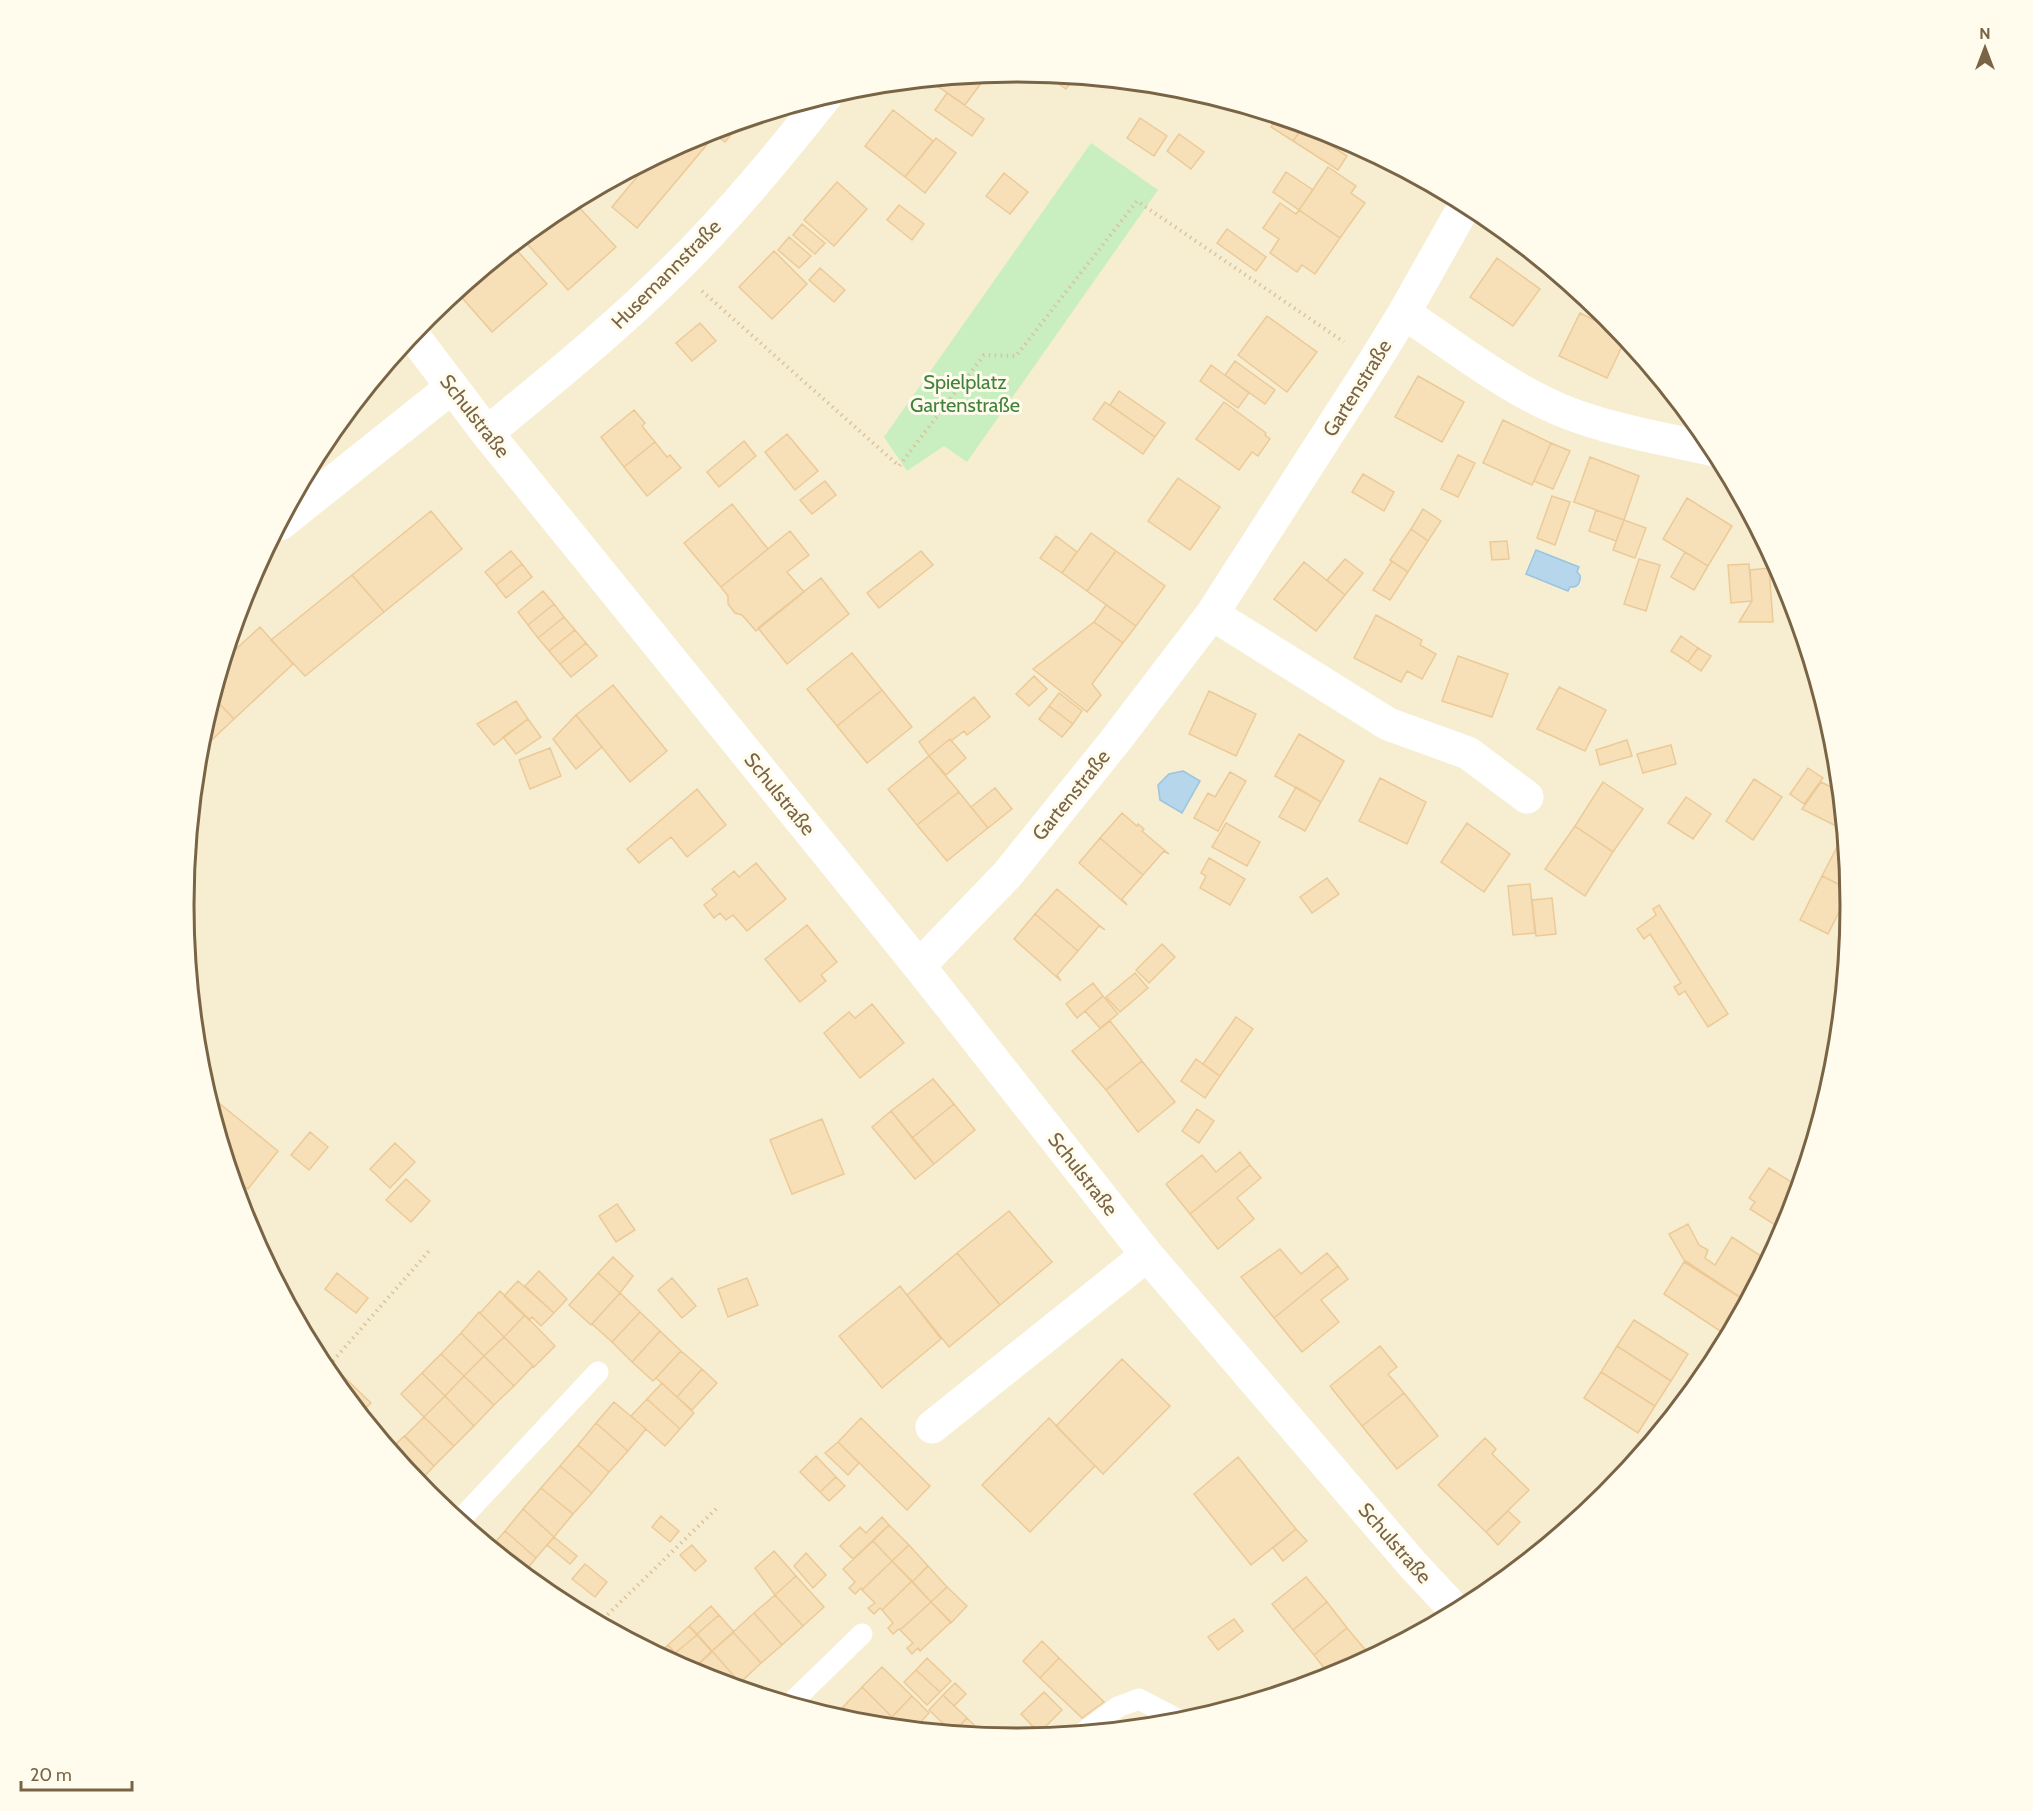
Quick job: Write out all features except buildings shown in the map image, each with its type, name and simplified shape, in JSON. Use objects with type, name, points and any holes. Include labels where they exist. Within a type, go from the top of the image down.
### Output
[{"type":"street","name":"Husemannstraße","points":[[487,433],[588,349],[677,268],[769,167],[817,108]]},
{"type":"street","name":"Gartenstraße","points":[[919,966],[1006,875],[1115,741],[1212,614],[1374,362],[1461,213]]},
{"type":"street","points":[[1404,313],[1514,386],[1543,402],[1597,422],[1700,447]]},
{"type":"street","name":"Schulstraße","points":[[418,342],[487,433],[919,966],[1147,1255],[1413,1565],[1450,1605]]},
{"type":"street","points":[[293,513],[452,387]]},
{"type":"street","points":[[1212,614],[1388,724],[1468,753],[1527,797]]},
{"type":"street","points":[[932,1426],[1147,1255]]},
{"type":"lane","points":[[465,1515],[598,1372]]},
{"type":"lane","points":[[796,1698],[862,1634]]},
{"type":"lane","points":[[1095,1724],[1118,1707],[1139,1699],[1168,1714]]},
{"type":"path","points":[[677,268],[899,466],[984,355],[1016,356],[1137,201],[1374,362]]},
{"type":"path","points":[[332,1362],[429,1251]]},
{"type":"path","points":[[604,1617],[719,1506]]},
{"type":"shaded area","points":[[1016,82],[1070,84],[1124,90],[1177,98],[1281,126],[1381,167],[1428,193],[1474,221],[1559,287],[1635,363],[1669,404],[1701,448],[1755,541],[1796,641],[1811,692],[1824,745],[1838,852],[1840,906],[1838,959],[1832,1013],[1824,1066],[1796,1170],[1755,1270],[1729,1317],[1701,1363],[1635,1448],[1559,1524],[1518,1558],[1474,1590],[1381,1644],[1281,1685],[1230,1700],[1177,1713],[1070,1727],[963,1727],[909,1721],[856,1713],[752,1685],[652,1644],[605,1618],[559,1590],[474,1524],[398,1448],[364,1407],[332,1363],[278,1270],[237,1170],[222,1119],[209,1066],[195,959],[195,852],[201,798],[209,745],[237,641],[278,541],[304,494],[332,448],[398,363],[474,287],[515,253],[559,221],[652,167],[752,126],[803,111],[856,98],[963,84]]},
{"type":"green space","name":"Spielplatz Gartenstraße","points":[[1091,143],[1158,190],[967,462],[944,446],[907,471],[884,437]]},
{"type":"water","points":[[1536,550],[1579,567],[1578,584],[1570,587],[1568,591],[1526,574]]},
{"type":"water","points":[[1183,771],[1200,781],[1182,813],[1160,800],[1158,785],[1169,774]]}]
